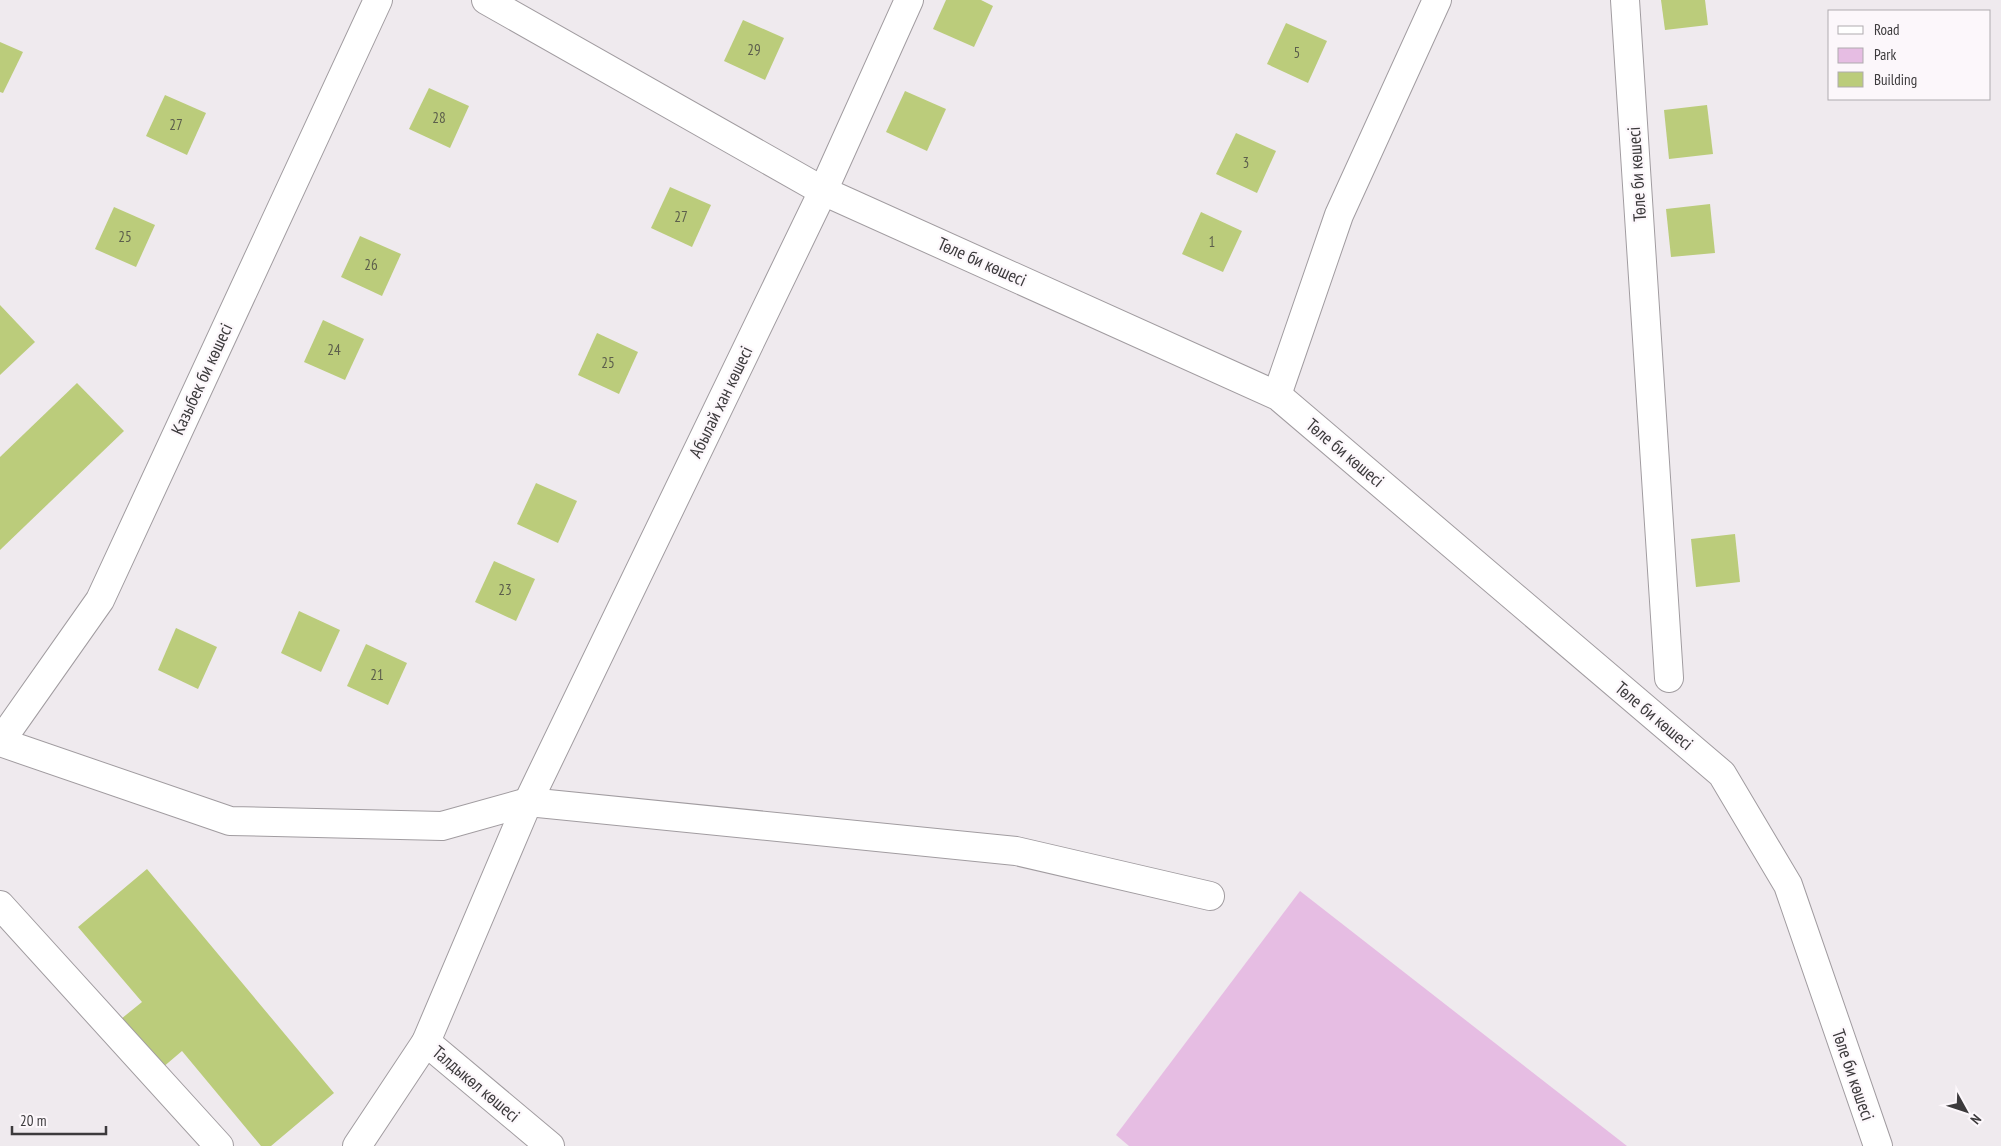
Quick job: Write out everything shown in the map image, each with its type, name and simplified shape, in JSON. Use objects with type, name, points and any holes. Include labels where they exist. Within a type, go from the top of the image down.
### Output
[{"type":"street","name":"Казыбек би көшесі","points":[[0,742],[100,600],[378,0]]},
{"type":"street","name":"Төле би көшесі","points":[[486,0],[823,191],[1277,395],[1722,774],[1788,885],[1878,1146]]},
{"type":"street","name":"Абылай хан көшесі","points":[[357,1146],[426,1042],[528,802],[823,191],[909,0]]},
{"type":"street","points":[[1277,395],[1339,216],[1437,0]]},
{"type":"street","name":"Төле би көшесі","points":[[1625,0],[1669,678]]},
{"type":"street","points":[[0,742],[230,821],[442,826],[528,802],[1016,851],[1210,896]]},
{"type":"street","points":[[0,904],[219,1146]]},
{"type":"street","name":"Талдыкөл көшесі","points":[[426,1042],[550,1146]]},
{"type":"green space","points":[[1300,891],[1627,1146],[1129,1146],[1116,1135]]},
{"type":"building","points":[[946,0],[981,0],[993,6],[974,47],[933,29]]},
{"type":"building","points":[[1661,0],[1705,0],[1708,25],[1665,30]]},
{"type":"building","points":[[743,20],[784,38],[765,80],[724,61]]},
{"type":"building","points":[[1286,23],[1327,41],[1308,83],[1267,64]]},
{"type":"building","points":[[0,42],[23,52],[3,93],[0,92]]},
{"type":"building","points":[[429,88],[469,106],[450,148],[409,129]]},
{"type":"building","points":[[905,91],[946,109],[927,151],[886,132]]},
{"type":"building","points":[[165,95],[206,113],[187,155],[146,136]]},
{"type":"building","points":[[1707,105],[1713,154],[1669,159],[1664,110]]},
{"type":"building","points":[[1236,133],[1276,151],[1257,193],[1216,174]]},
{"type":"building","points":[[670,187],[711,205],[692,247],[651,228]]},
{"type":"building","points":[[1710,204],[1715,253],[1671,257],[1666,209]]},
{"type":"building","points":[[114,207],[155,225],[136,267],[95,249]]},
{"type":"building","points":[[1201,212],[1242,231],[1223,272],[1182,254]]},
{"type":"building","points":[[360,236],[401,254],[382,296],[341,277]]},
{"type":"building","points":[[0,305],[35,342],[0,375]]},
{"type":"building","points":[[323,320],[364,339],[345,380],[304,362]]},
{"type":"building","points":[[597,333],[638,352],[619,394],[578,375]]},
{"type":"building","points":[[77,383],[124,431],[0,550],[0,457]]},
{"type":"building","points":[[536,483],[577,501],[558,543],[517,524]]},
{"type":"building","points":[[1735,534],[1740,582],[1696,587],[1691,539]]},
{"type":"building","points":[[494,561],[535,579],[516,621],[475,602]]},
{"type":"building","points":[[299,611],[340,630],[321,672],[281,653]]},
{"type":"building","points":[[176,628],[217,647],[198,689],[158,670]]},
{"type":"building","points":[[366,644],[407,663],[388,705],[347,686]]},
{"type":"building","points":[[147,869],[334,1093],[271,1146],[261,1146],[182,1051],[162,1068],[121,1019],[142,1002],[78,927]]}]
